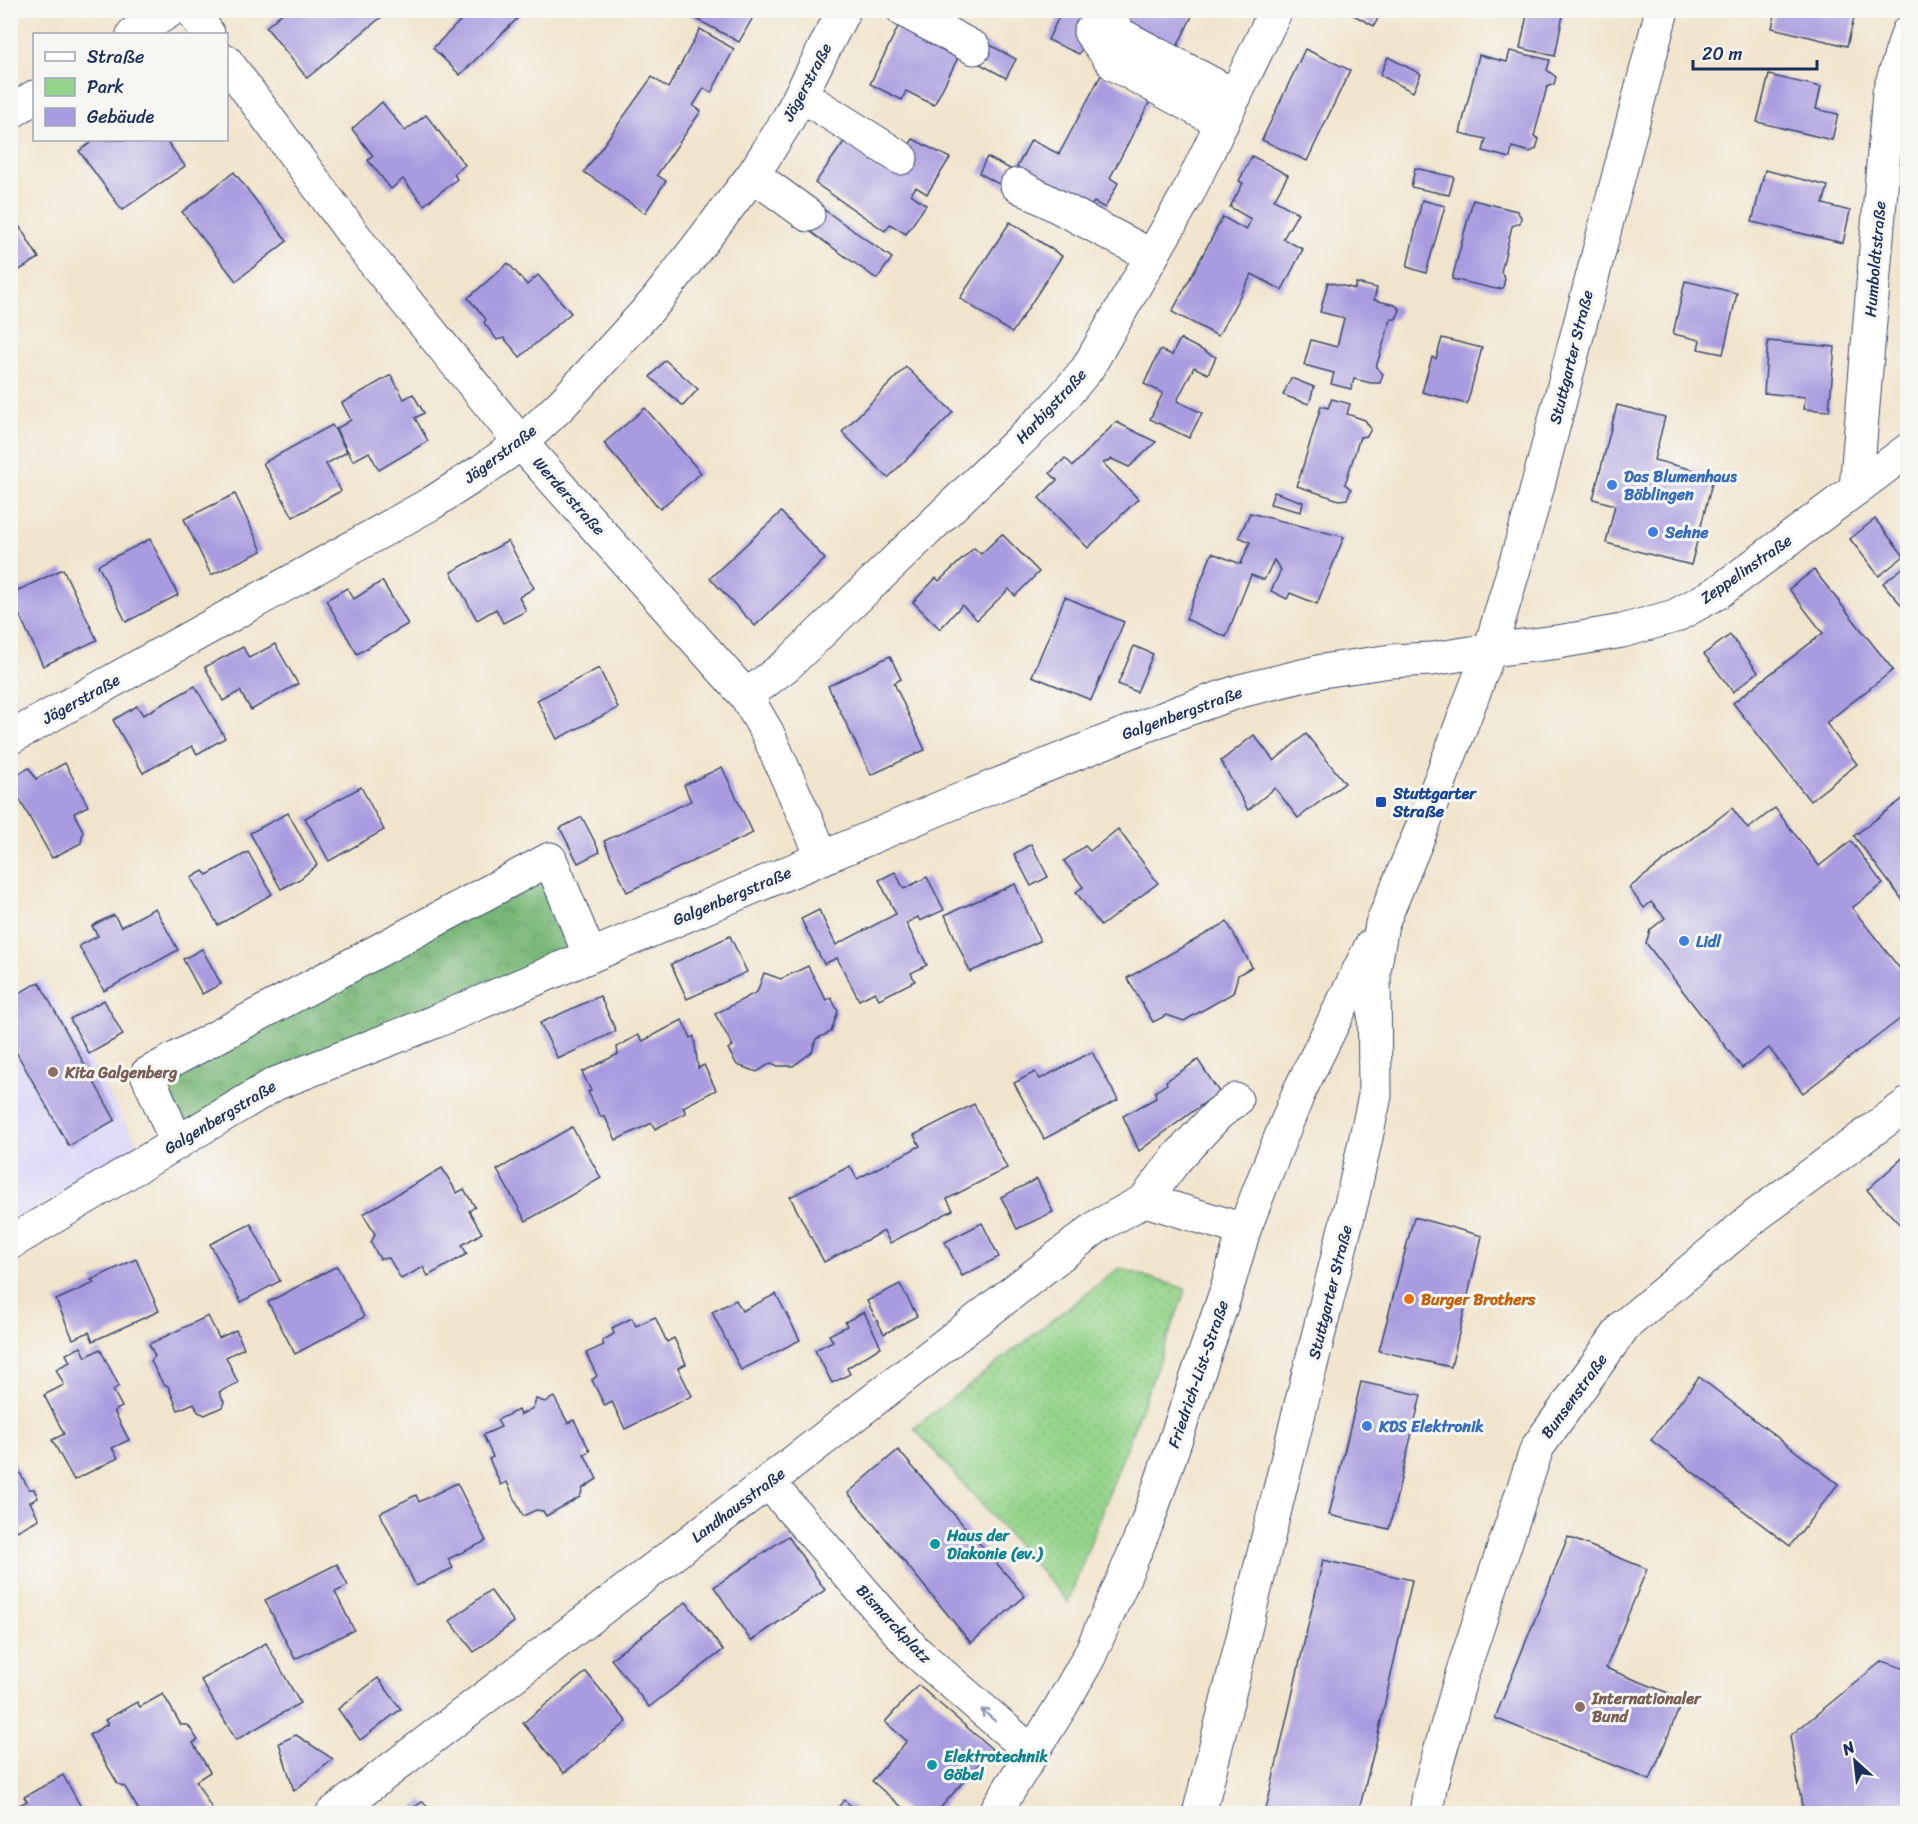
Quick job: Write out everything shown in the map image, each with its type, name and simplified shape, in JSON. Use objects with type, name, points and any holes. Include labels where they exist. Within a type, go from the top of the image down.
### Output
[{"type":"street","points":[[135,33],[171,10]]},
{"type":"street","points":[[192,10],[207,33]]},
{"type":"street","name":"Jägerstraße","points":[[10,738],[432,502],[483,470],[520,442],[562,404],[656,301],[753,175],[801,95],[844,10]]},
{"type":"street","points":[[903,10],[974,48]]},
{"type":"street","name":"Harbigstraße","points":[[746,696],[787,665],[1054,408],[1087,369],[1187,195],[1276,10]]},
{"type":"street","name":"Stuttgarter Straße","points":[[1198,1814],[1353,1196],[1372,1107],[1375,1088],[1374,971],[1382,924],[1422,828],[1490,650],[1533,504],[1662,10]]},
{"type":"street","points":[[1095,22],[1121,35],[1228,110]]},
{"type":"street","name":"Humboldtstraße","points":[[1856,489],[1889,93],[1908,32]]},
{"type":"street","name":"Werderstraße","points":[[228,64],[370,258],[520,442],[746,696],[767,732],[823,858]]},
{"type":"street","points":[[801,95],[901,158]]},
{"type":"street","points":[[10,113],[33,98]]},
{"type":"street","points":[[753,175],[808,215]]},
{"type":"street","points":[[1017,185],[1152,256]]},
{"type":"street","name":"Zeppelinstraße","points":[[1490,650],[1622,631],[1675,616],[1718,593],[1908,450]]},
{"type":"street","name":"Galgenbergstraße","points":[[10,1243],[275,1084],[434,1022],[1104,742],[1240,691],[1322,670],[1391,661],[1432,659],[1490,650]]},
{"type":"street","points":[[177,1143],[147,1074],[550,859],[590,956]]},
{"type":"street","name":"Friedrich-List-Straße","points":[[993,1814],[1089,1657],[1147,1523],[1226,1292],[1244,1230],[1299,1092],[1382,924]]},
{"type":"street","name":"Landhausstraße","points":[[332,1814],[768,1482],[1098,1226],[1145,1200],[1176,1159],[1218,1114],[1236,1100]]},
{"type":"street","name":"Bunsenstraße","points":[[1426,1814],[1431,1787],[1462,1674],[1537,1448],[1624,1326],[1758,1214],[1908,1104]]},
{"type":"street","points":[[1145,1200],[1244,1230]]},
{"type":"street","name":"Bismarckplatz","points":[[768,1482],[915,1652],[1032,1753]]},
{"type":"shaded area","name":"Kita Galgenberg","points":[[42,978],[140,1148],[10,1224],[10,995]]},
{"type":"green space","points":[[550,859],[590,956],[177,1143],[147,1074]]},
{"type":"green space","points":[[1119,1268],[1186,1289],[1068,1602],[914,1428]]},
{"type":"building","points":[[286,10],[390,10],[307,78],[266,27]]},
{"type":"building","points":[[471,10],[526,10],[460,75],[433,48]]},
{"type":"building","points":[[689,10],[757,10],[739,42],[687,14]]},
{"type":"building","points":[[1062,10],[1100,10],[1079,54],[1048,40]]},
{"type":"building","points":[[1129,10],[1195,10],[1175,51],[1122,24]]},
{"type":"building","points":[[1344,10],[1382,10],[1374,26]]},
{"type":"building","points":[[1528,10],[1564,10],[1555,56],[1520,48]]},
{"type":"building","points":[[1776,10],[1856,10],[1847,46],[1772,28]]},
{"type":"building","points":[[901,21],[961,52],[934,105],[906,91],[902,100],[870,84]]},
{"type":"building","points":[[700,29],[734,49],[711,93],[704,88],[693,106],[701,111],[657,175],[666,181],[645,213],[584,172],[652,77],[668,88]]},
{"type":"building","points":[[979,39],[1016,59],[1006,78],[969,58]]},
{"type":"building","points":[[1305,49],[1350,70],[1307,161],[1262,140]]},
{"type":"building","points":[[1510,51],[1550,60],[1547,70],[1556,77],[1554,84],[1547,87],[1534,136],[1539,139],[1536,149],[1530,152],[1512,147],[1510,158],[1483,151],[1486,139],[1460,133],[1479,55],[1507,62]]},
{"type":"building","points":[[1388,57],[1421,74],[1413,92],[1380,75]]},
{"type":"building","points":[[1101,75],[1150,101],[1110,178],[1118,183],[1105,208],[1094,202],[1091,206],[1017,167],[1031,140],[1059,154]]},
{"type":"building","points":[[1769,75],[1821,87],[1816,109],[1838,114],[1832,140],[1757,122]]},
{"type":"building","points":[[382,102],[405,131],[426,115],[465,165],[454,174],[457,179],[424,205],[403,179],[391,189],[368,160],[373,156],[352,129]]},
{"type":"building","points":[[846,139],[901,158],[913,139],[950,158],[927,194],[916,187],[911,194],[926,205],[906,234],[890,224],[885,231],[815,183]]},
{"type":"building","points":[[94,141],[167,141],[185,166],[122,210],[79,151]]},
{"type":"building","points":[[1252,156],[1288,175],[1274,200],[1298,213],[1283,239],[1303,249],[1282,290],[1252,274],[1218,336],[1172,312],[1223,217],[1246,230],[1251,219],[1230,207],[1243,183],[1239,181]]},
{"type":"building","points":[[987,157],[1022,175],[1013,192],[979,173]]},
{"type":"building","points":[[1415,168],[1454,177],[1449,195],[1411,187]]},
{"type":"building","points":[[1765,170],[1828,186],[1823,204],[1850,211],[1843,243],[1752,222]]},
{"type":"building","points":[[234,172],[287,241],[236,281],[182,212]]},
{"type":"building","points":[[1422,200],[1445,206],[1426,273],[1407,267]]},
{"type":"building","points":[[1473,200],[1517,211],[1521,217],[1520,223],[1512,226],[1501,272],[1505,278],[1503,288],[1496,289],[1452,279]]},
{"type":"building","points":[[816,204],[892,258],[877,279],[801,225]]},
{"type":"building","points":[[10,211],[39,258],[10,276]]},
{"type":"building","points":[[1010,222],[1062,256],[1012,333],[960,298]]},
{"type":"building","points":[[508,263],[527,285],[538,275],[571,313],[520,357],[504,338],[497,340],[484,323],[486,319],[468,298]]},
{"type":"building","points":[[1685,281],[1737,293],[1723,354],[1698,349],[1700,340],[1673,334]]},
{"type":"building","points":[[1328,282],[1355,289],[1356,283],[1377,288],[1374,300],[1395,305],[1400,310],[1396,319],[1391,319],[1376,367],[1383,374],[1380,383],[1354,379],[1351,389],[1331,384],[1334,373],[1304,365],[1311,340],[1337,347],[1344,318],[1320,312]]},
{"type":"building","points":[[1442,338],[1482,348],[1467,404],[1422,392],[1432,357],[1436,359]]},
{"type":"building","points":[[1180,339],[1216,357],[1208,374],[1194,367],[1177,401],[1202,413],[1189,438],[1150,419],[1163,393],[1144,384],[1160,350],[1172,355]]},
{"type":"building","points":[[1768,341],[1835,347],[1829,411],[1804,409],[1805,397],[1764,393]]},
{"type":"building","points":[[665,360],[698,389],[683,406],[650,377]]},
{"type":"building","points":[[906,367],[953,412],[888,478],[842,432]]},
{"type":"building","points":[[391,375],[404,399],[413,394],[424,413],[415,418],[428,441],[379,470],[369,452],[353,461],[336,429],[351,420],[342,403]]},
{"type":"building","points":[[1291,378],[1314,387],[1309,404],[1283,395]]},
{"type":"building","points":[[1332,399],[1350,404],[1347,414],[1365,420],[1371,429],[1367,436],[1360,437],[1345,484],[1351,489],[1347,499],[1339,500],[1297,486],[1321,406],[1328,408]]},
{"type":"building","points":[[1617,405],[1665,417],[1654,460],[1714,475],[1691,565],[1606,543],[1615,505],[1593,499]]},
{"type":"building","points":[[645,408],[701,473],[660,509],[604,443]]},
{"type":"building","points":[[1116,422],[1156,442],[1129,467],[1112,459],[1103,463],[1138,499],[1088,548],[1039,498],[1057,480],[1050,473],[1065,458],[1073,466]]},
{"type":"building","points":[[332,425],[347,452],[326,464],[341,491],[293,517],[263,463]]},
{"type":"building","points":[[1274,492],[1303,502],[1301,512],[1270,504]]},
{"type":"building","points":[[235,494],[262,551],[211,575],[184,519]]},
{"type":"building","points":[[781,512],[825,559],[755,626],[710,578]]},
{"type":"building","points":[[1250,513],[1344,537],[1317,604],[1290,593],[1287,599],[1271,591],[1281,570],[1274,560],[1264,580],[1251,575],[1226,637],[1186,619],[1212,553],[1241,564],[1250,542],[1239,537]]},
{"type":"building","points":[[1875,519],[1904,556],[1879,576],[1850,539]]},
{"type":"building","points":[[1002,534],[1039,572],[1015,596],[1009,589],[977,620],[962,605],[940,629],[913,602],[936,578],[939,581],[974,548],[981,554]]},
{"type":"building","points":[[150,539],[178,595],[126,622],[98,565]]},
{"type":"building","points":[[508,541],[534,588],[519,597],[526,611],[503,623],[496,609],[477,620],[451,572]]},
{"type":"building","points":[[1908,564],[1908,613],[1883,583]]},
{"type":"building","points":[[63,569],[97,640],[43,666],[10,594]]},
{"type":"building","points":[[1814,570],[1893,670],[1826,723],[1857,764],[1810,801],[1733,703],[1823,633],[1789,589]]},
{"type":"building","points":[[382,581],[408,624],[357,654],[326,600],[347,588],[354,599]]},
{"type":"building","points":[[1065,597],[1124,622],[1091,700],[1032,676]]},
{"type":"building","points":[[1730,635],[1758,672],[1733,692],[1704,654]]},
{"type":"building","points":[[275,644],[298,684],[251,710],[240,691],[223,701],[205,667],[243,647],[249,658]]},
{"type":"building","points":[[1134,646],[1153,654],[1137,692],[1118,684]]},
{"type":"building","points":[[890,656],[901,679],[894,683],[925,750],[871,775],[828,686]]},
{"type":"building","points":[[599,668],[618,708],[557,739],[537,700]]},
{"type":"building","points":[[195,686],[225,738],[197,754],[192,746],[143,773],[113,720],[137,706],[143,715]]},
{"type":"building","points":[[1306,734],[1345,783],[1298,818],[1275,788],[1248,810],[1221,761],[1254,735],[1274,761]]},
{"type":"building","points":[[65,763],[88,806],[74,813],[83,831],[81,843],[52,858],[10,782],[10,778],[29,768],[36,779]]},
{"type":"building","points":[[722,767],[753,833],[627,892],[604,841],[691,801],[684,785]]},
{"type":"building","points":[[361,787],[384,830],[329,861],[305,818]]},
{"type":"building","points":[[1908,795],[1908,899],[1904,902],[1854,836]]},
{"type":"building","points":[[1732,808],[1748,829],[1775,808],[1819,866],[1851,841],[1883,884],[1852,908],[1908,979],[1908,1013],[1803,1093],[1769,1048],[1742,1068],[1646,943],[1650,930],[1665,918],[1651,902],[1644,908],[1629,888]]},
{"type":"building","points":[[288,813],[317,865],[300,879],[281,889],[250,833]]},
{"type":"building","points":[[582,817],[600,852],[578,863],[560,828]]},
{"type":"building","points":[[1118,829],[1158,883],[1101,926],[1076,892],[1083,887],[1064,861],[1085,846],[1090,851]]},
{"type":"building","points":[[1031,844],[1048,877],[1031,886],[1014,854]]},
{"type":"building","points":[[248,852],[272,894],[218,925],[191,878],[203,871],[207,875]]},
{"type":"building","points":[[895,872],[904,889],[927,877],[944,910],[920,921],[918,917],[906,923],[927,965],[911,973],[915,981],[879,999],[875,992],[859,1000],[837,958],[824,964],[801,919],[819,910],[836,945],[896,914],[879,880]]},
{"type":"building","points":[[1015,884],[1040,941],[970,972],[945,915]]},
{"type":"building","points":[[155,908],[178,950],[104,991],[79,946],[98,936],[92,926],[101,921],[114,915],[121,927]]},
{"type":"building","points":[[1227,922],[1252,967],[1238,975],[1233,993],[1184,1021],[1167,1015],[1153,1022],[1127,978]]},
{"type":"building","points":[[730,936],[747,972],[687,999],[671,964]]},
{"type":"building","points":[[202,949],[221,984],[202,994],[183,959]]},
{"type":"building","points":[[808,966],[826,1000],[831,998],[838,1011],[831,1032],[816,1039],[812,1052],[793,1066],[778,1066],[771,1063],[757,1072],[737,1065],[728,1049],[733,1046],[715,1014],[757,992],[764,973],[781,979]]},
{"type":"building","points":[[39,982],[115,1120],[69,1146],[10,1041],[10,998]]},
{"type":"building","points":[[600,996],[616,1031],[558,1059],[540,1023]]},
{"type":"building","points":[[104,1000],[123,1035],[89,1054],[70,1019]]},
{"type":"building","points":[[682,1020],[691,1038],[694,1036],[698,1068],[704,1065],[716,1090],[683,1107],[686,1113],[655,1129],[652,1123],[616,1140],[605,1117],[601,1117],[588,1092],[591,1091],[582,1072],[618,1054],[617,1047],[638,1035],[643,1041]]},
{"type":"building","points":[[1092,1052],[1118,1100],[1044,1139],[1014,1083],[1035,1072],[1040,1079]]},
{"type":"building","points":[[1198,1060],[1219,1092],[1139,1151],[1123,1116],[1156,1098],[1155,1092],[1167,1084],[1166,1081]]},
{"type":"building","points":[[974,1104],[1007,1168],[947,1199],[953,1210],[890,1243],[884,1231],[824,1262],[790,1197],[850,1166],[857,1179],[920,1146],[914,1135]]},
{"type":"building","points":[[572,1127],[601,1178],[526,1221],[497,1170]]},
{"type":"building","points":[[1908,1153],[1908,1233],[1867,1190]]},
{"type":"building","points":[[442,1168],[457,1193],[464,1189],[475,1207],[469,1211],[482,1233],[462,1245],[467,1254],[428,1276],[423,1267],[401,1279],[389,1258],[380,1259],[371,1243],[375,1234],[363,1214]]},
{"type":"building","points":[[1037,1179],[1053,1212],[1017,1229],[1001,1197]]},
{"type":"building","points":[[1414,1217],[1482,1236],[1451,1367],[1379,1351]]},
{"type":"building","points":[[982,1223],[999,1257],[962,1276],[945,1242]]},
{"type":"building","points":[[251,1224],[280,1281],[241,1302],[210,1244]]},
{"type":"building","points":[[136,1259],[159,1311],[93,1341],[89,1332],[73,1339],[56,1300],[94,1283],[91,1280]]},
{"type":"building","points":[[337,1266],[364,1317],[295,1354],[268,1302]]},
{"type":"building","points":[[900,1284],[917,1316],[884,1334],[867,1301]]},
{"type":"building","points":[[776,1294],[800,1340],[741,1370],[712,1312],[736,1300],[742,1311]]},
{"type":"building","points":[[864,1312],[881,1347],[847,1368],[850,1374],[832,1383],[815,1350],[833,1341],[829,1335],[847,1326],[845,1322]]},
{"type":"building","points":[[208,1316],[219,1338],[236,1330],[244,1348],[226,1357],[238,1383],[219,1392],[224,1402],[222,1407],[205,1415],[198,1412],[194,1403],[178,1410],[168,1386],[163,1384],[151,1361],[155,1356],[149,1344]]},
{"type":"building","points":[[655,1317],[667,1342],[674,1338],[686,1364],[678,1368],[692,1396],[625,1429],[612,1402],[605,1406],[592,1380],[597,1376],[586,1353],[604,1345],[602,1341],[614,1334],[612,1328],[632,1318],[636,1326]]},
{"type":"building","points":[[81,1347],[86,1357],[100,1349],[119,1386],[113,1390],[122,1407],[114,1411],[129,1440],[112,1448],[118,1458],[74,1480],[52,1440],[64,1434],[44,1395],[64,1385],[56,1369],[70,1362],[66,1354]]},
{"type":"building","points":[[1699,1377],[1838,1484],[1790,1546],[1651,1440]]},
{"type":"building","points":[[1361,1382],[1421,1395],[1389,1529],[1329,1515]]},
{"type":"building","points":[[554,1397],[568,1423],[574,1420],[590,1451],[584,1454],[597,1479],[583,1488],[580,1497],[546,1516],[543,1511],[536,1510],[523,1516],[507,1482],[501,1485],[489,1459],[493,1457],[483,1435],[501,1427],[497,1420],[518,1410],[520,1415],[533,1408],[536,1399],[545,1402]]},
{"type":"building","name":"Haus der Diakonie (ev.)","points":[[898,1450],[1025,1596],[971,1643],[848,1493]]},
{"type":"building","points":[[10,1455],[29,1489],[34,1489],[38,1498],[30,1502],[39,1519],[17,1531],[12,1521],[10,1522]]},
{"type":"building","points":[[457,1483],[486,1541],[448,1559],[453,1568],[416,1586],[380,1513],[416,1495],[419,1502]]},
{"type":"building","points":[[788,1536],[825,1590],[751,1641],[714,1587]]},
{"type":"building","points":[[1568,1537],[1647,1569],[1606,1668],[1683,1699],[1650,1780],[1495,1718]]},
{"type":"building","points":[[1323,1560],[1412,1580],[1377,1739],[1358,1814],[1265,1814]]},
{"type":"building","points":[[337,1564],[348,1586],[335,1592],[354,1630],[295,1659],[265,1600]]},
{"type":"building","points":[[490,1590],[514,1622],[474,1652],[450,1621]]},
{"type":"building","points":[[686,1602],[723,1650],[649,1707],[611,1659]]},
{"type":"building","points":[[266,1643],[300,1703],[236,1740],[201,1680]]},
{"type":"building","points":[[1882,1661],[1908,1670],[1908,1814],[1803,1812],[1790,1736]]},
{"type":"building","points":[[586,1672],[627,1722],[564,1773],[523,1723]]},
{"type":"building","points":[[378,1678],[401,1709],[360,1740],[338,1709]]},
{"type":"building","name":"Elektrotechnik Göbel","points":[[918,1685],[992,1749],[935,1814],[910,1814],[872,1781],[907,1741],[885,1722]]},
{"type":"building","points":[[163,1694],[181,1725],[188,1725],[198,1740],[193,1743],[210,1772],[196,1781],[215,1814],[141,1814],[125,1787],[118,1784],[89,1735],[108,1724],[105,1720],[137,1702],[140,1707]]},
{"type":"building","points":[[296,1735],[333,1759],[294,1791],[279,1743]]},
{"type":"building","points":[[63,1775],[85,1814],[10,1814],[10,1810],[27,1801],[24,1797]]},
{"type":"building","points":[[844,1800],[861,1814],[833,1814]]},
{"type":"building","points":[[423,1801],[432,1814],[405,1814]]},
{"type":"place","name":"Das Blumenhaus Böblingen","points":[[1612,485]]},
{"type":"place","name":"Sehne","points":[[1653,532]]},
{"type":"place","name":"Stuttgarter Straße","points":[[1381,802]]},
{"type":"place","name":"Lidl","points":[[1684,941]]},
{"type":"place","name":"Kita Galgenberg","points":[[53,1072]]},
{"type":"place","name":"Burger Brothers","points":[[1409,1299]]},
{"type":"place","name":"KDS Elektronik","points":[[1367,1426]]},
{"type":"place","name":"Haus der Diakonie (ev.)","points":[[935,1544]]},
{"type":"place","name":"Internationaler Bund","points":[[1580,1707]]},
{"type":"place","name":"Elektrotechnik Göbel","points":[[932,1765]]}]
